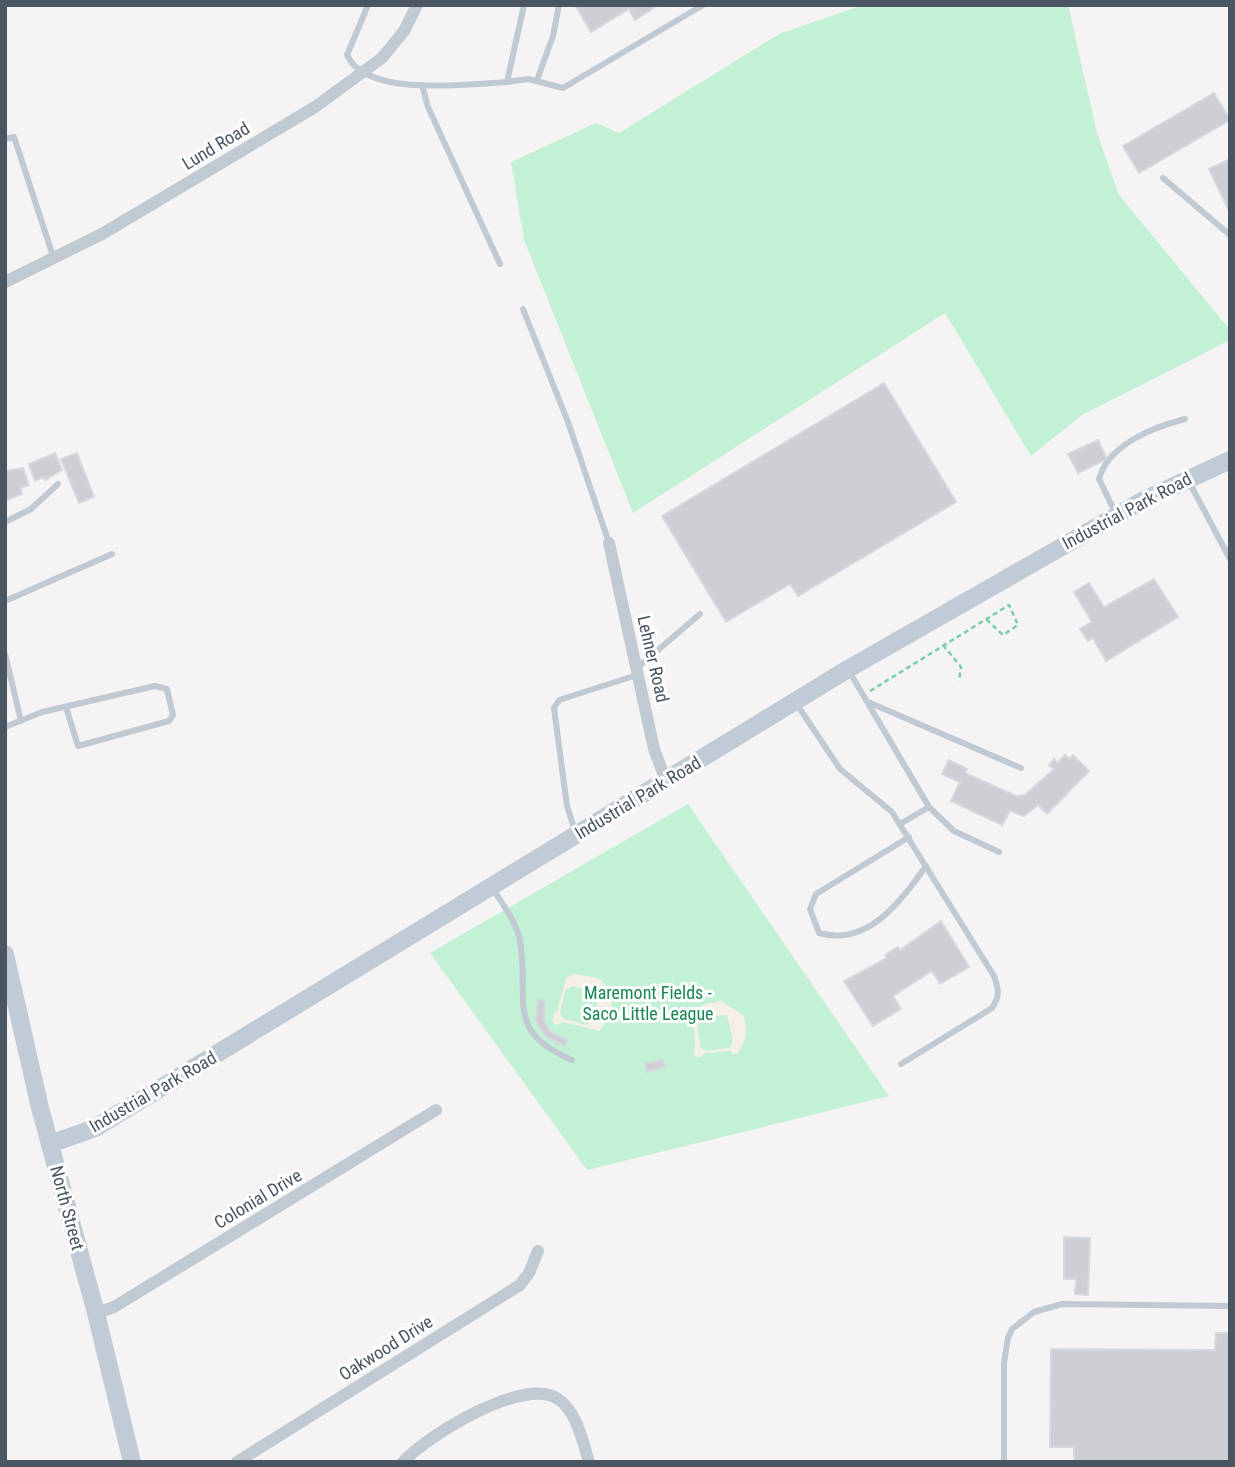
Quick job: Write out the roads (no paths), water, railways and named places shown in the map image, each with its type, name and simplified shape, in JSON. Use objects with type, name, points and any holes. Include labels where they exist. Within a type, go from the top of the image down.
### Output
[{"type":"main road","name":"Industrial Park Road","points":[[50,1143],[95,1128],[848,669],[1117,515],[1188,478],[1230,460]]},
{"type":"main road","name":"North Street","points":[[5,954],[50,1143],[96,1313],[132,1462]]},
{"type":"street","name":"Lund Road","points":[[5,282],[102,234],[315,107],[363,74],[392,46],[417,5]]},
{"type":"street","name":"Lehner Road","points":[[609,543],[654,749],[666,781]]},
{"type":"street","name":"Colonial Drive","points":[[96,1313],[114,1307],[436,1110]]},
{"type":"street","name":"Oakwood Drive","points":[[237,1462],[520,1285],[529,1273],[538,1251]]},
{"type":"street","points":[[404,1462],[423,1444],[496,1403],[533,1392],[552,1395],[566,1406],[589,1462]]},
{"type":"lane","points":[[368,5],[347,55],[363,74],[389,82],[422,85],[537,80],[551,87],[563,88],[702,5]]},
{"type":"lane","points":[[507,82],[524,5]]},
{"type":"lane","points":[[537,80],[551,43],[559,5]]},
{"type":"lane","points":[[422,85],[428,107],[500,264]]},
{"type":"lane","points":[[5,139],[14,137],[54,259]]},
{"type":"lane","points":[[1163,178],[1230,235]]},
{"type":"lane","points":[[523,309],[568,422],[609,543]]},
{"type":"lane","points":[[1117,515],[1099,479],[1115,451],[1163,424],[1185,419]]},
{"type":"lane","points":[[1188,478],[1228,550],[1230,559]]},
{"type":"lane","points":[[5,522],[31,509],[58,484]]},
{"type":"lane","points":[[5,601],[112,554]]},
{"type":"lane","points":[[576,835],[567,806],[554,708],[559,700],[638,671],[700,614]]},
{"type":"lane","points":[[5,654],[21,721]]},
{"type":"lane","points":[[848,669],[929,807],[954,831],[999,852]]},
{"type":"lane","points":[[5,727],[65,707],[162,686],[167,689],[173,715],[169,721],[78,746],[65,707]]},
{"type":"lane","points":[[795,702],[840,769],[884,803],[901,824],[994,976],[999,999],[992,1008],[901,1065]]},
{"type":"lane","points":[[868,702],[1021,768]]},
{"type":"lane","points":[[901,824],[929,807]]},
{"type":"lane","points":[[909,836],[816,894],[810,908],[819,933],[833,937],[854,933],[877,923],[894,908],[926,866]]},
{"type":"lane","points":[[491,887],[510,914],[519,936],[524,1012],[529,1030],[545,1047],[572,1060]]},
{"type":"lane","points":[[1004,1462],[1004,1363],[1008,1338],[1012,1329],[1034,1312],[1062,1304],[1230,1306]]},
{"type":"park label","name":"Maremont Fields - Saco Little League","points":[[648,1003]]}]
